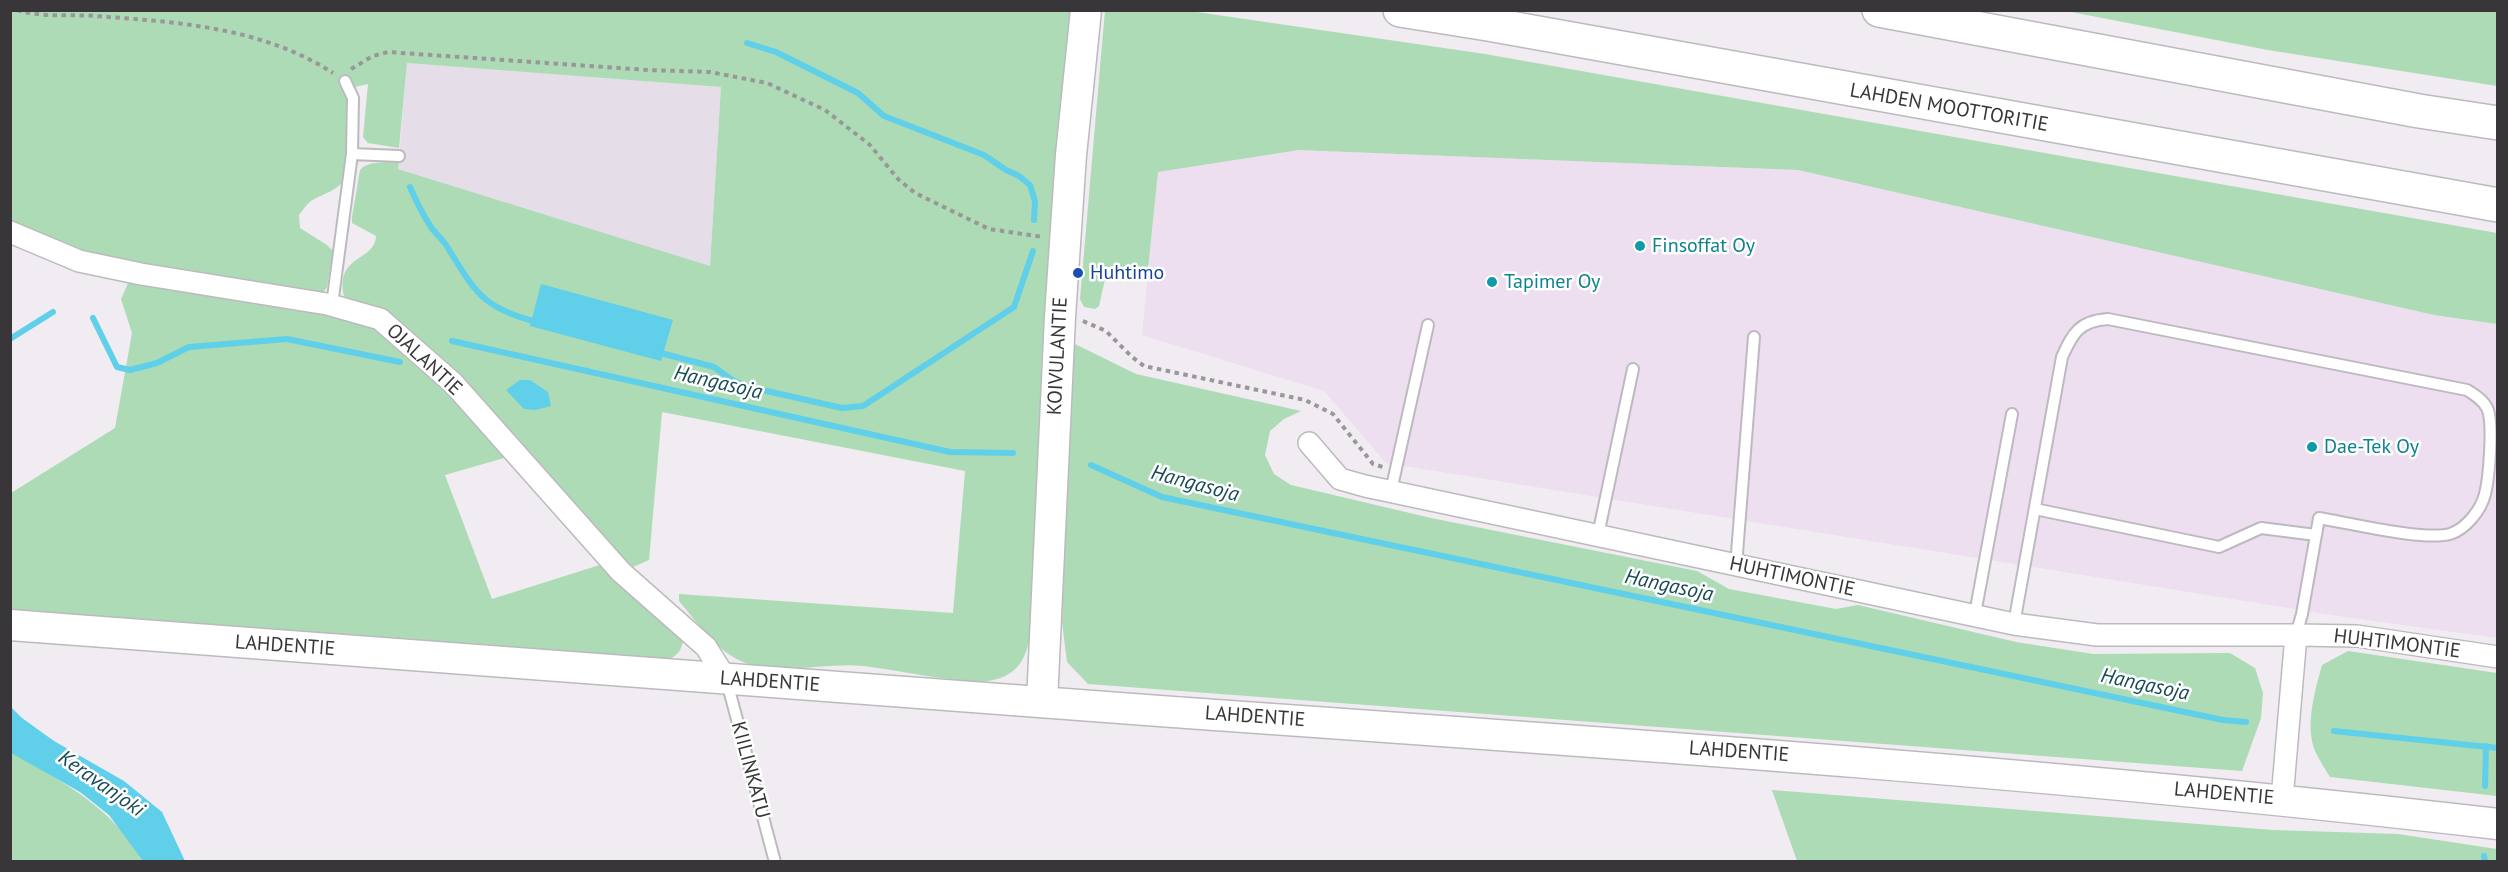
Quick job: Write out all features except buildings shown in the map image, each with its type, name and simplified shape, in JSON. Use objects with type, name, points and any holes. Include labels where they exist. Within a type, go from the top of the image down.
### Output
[{"type":"highway","name":"LAHDEN MOOTTORITIE","points":[[1400,10],[2498,205]]},
{"type":"highway","points":[[1879,10],[2419,111],[2498,123]]},
{"type":"main road","name":"KOIVULANTIE","points":[[1042,702],[1060,317],[1071,155],[1086,10]]},
{"type":"main road","name":"LAHDENTIE","points":[[10,625],[1754,753],[2282,799],[2498,824]]},
{"type":"street","name":"OJALANTIE","points":[[10,232],[79,261],[332,305],[380,319],[453,383],[621,572],[706,647],[726,679]]},
{"type":"street","name":"HUHTIMONTIE","points":[[1309,443],[1340,479],[1393,481],[1598,535],[2014,624],[2097,635],[2357,636],[2498,657]]},
{"type":"street","points":[[2282,799],[2296,635]]},
{"type":"lane","points":[[332,305],[352,154],[353,98],[345,81]]},
{"type":"lane","points":[[352,154],[399,156]]},
{"type":"lane","points":[[2014,624],[2062,357],[2071,337],[2091,320],[2108,319],[2467,390],[2477,396],[2487,407],[2492,423],[2485,495],[2472,520],[2451,534],[2425,535],[2319,518],[2302,614],[2296,635]]},
{"type":"lane","points":[[1393,481],[1428,325]]},
{"type":"lane","points":[[1736,566],[1754,337]]},
{"type":"lane","points":[[1598,535],[1633,369]]},
{"type":"lane","points":[[1975,614],[2012,414]]},
{"type":"lane","points":[[2035,509],[2219,547],[2261,528],[2316,535]]},
{"type":"lane","name":"KIILINKATU","points":[[726,679],[775,861]]},
{"type":"path","points":[[17,10],[34,15],[89,16],[208,26],[264,41],[308,57],[345,81],[351,69],[373,56],[388,52],[648,70],[710,72],[767,83],[825,110],[870,145],[898,178],[915,193],[989,229],[1042,237]]},
{"type":"path","points":[[1060,317],[1083,321],[1106,331],[1144,366],[1305,400],[1333,414],[1373,464],[1393,481]]},
{"type":"shaded area","points":[[407,63],[721,87],[710,267],[398,169]]},
{"type":"shaded area","name":"Huhtimo","points":[[1299,150],[1798,170],[2434,315],[2497,324],[2497,638],[2338,616],[1386,463],[1324,391],[1142,335],[1158,172]]},
{"type":"green space","points":[[1105,10],[1190,11],[1485,54],[2497,233],[2497,324],[2434,315],[1798,170],[1299,150],[1158,172],[1147,280],[1105,279],[1099,306],[1095,309],[1084,307],[1080,299]]},
{"type":"green space","points":[[10,11],[1077,11],[1032,624],[1024,657],[1019,665],[1005,676],[981,682],[863,666],[780,668],[747,664],[725,652],[679,601],[679,594],[953,613],[965,471],[662,412],[649,560],[633,567],[545,479],[344,296],[345,273],[350,265],[374,244],[376,236],[352,223],[352,217],[360,170],[378,163],[399,162],[398,169],[710,266],[721,87],[407,63],[399,148],[368,143],[363,137],[368,84],[346,89],[350,133],[345,177],[335,189],[311,201],[299,215],[300,228],[333,251],[327,287],[323,293],[313,294],[89,253],[45,240],[11,222]]},
{"type":"green space","points":[[2066,11],[2498,11],[2497,86],[2268,50]]},
{"type":"green space","points":[[129,281],[326,311],[376,326],[461,401],[504,458],[445,475],[492,599],[603,564],[684,637],[678,653],[664,660],[11,610],[11,493],[115,428],[132,333],[121,299]]},
{"type":"green space","points":[[1073,343],[1136,374],[1301,411],[1284,419],[1270,431],[1265,455],[1274,474],[1291,485],[1431,518],[1697,571],[1729,589],[1836,609],[1858,605],[2016,642],[2093,654],[2230,653],[2255,668],[2263,693],[2261,718],[2242,771],[1088,684],[1067,662],[1062,622]]},
{"type":"green space","points":[[2348,651],[2497,673],[2497,796],[2330,777],[2313,743],[2312,709],[2322,665]]},
{"type":"green space","points":[[10,752],[68,786],[101,810],[130,841],[144,861],[11,861]]},
{"type":"green space","points":[[1772,790],[2273,830],[2398,834],[2497,849],[2497,861],[1797,861]]},
{"type":"water","points":[[541,284],[673,320],[661,361],[530,326]]},
{"type":"water","points":[[520,380],[530,380],[548,392],[551,406],[535,410],[524,409],[506,390]]},
{"type":"water","name":"Keravanjoki","points":[[10,706],[22,718],[54,741],[124,781],[162,812],[185,861],[143,861],[109,815],[80,792],[11,753]]},
{"type":"waterway","points":[[747,43],[776,52],[858,93],[884,116],[984,155],[1019,176],[1030,185],[1035,201],[1034,220]]},
{"type":"waterway","points":[[410,187],[431,227],[481,296],[503,311],[537,322]]},
{"type":"waterway","points":[[657,352],[714,367],[732,380],[749,387],[842,408],[863,406],[1014,307],[1033,251]]},
{"type":"waterway","name":"Hangasoja","points":[[10,339],[53,312]]},
{"type":"waterway","name":"Hangasoja","points":[[93,318],[117,367],[130,370],[157,363],[189,347],[287,339],[400,362]]},
{"type":"waterway","name":"Hangasoja","points":[[452,341],[950,452],[1013,453]]},
{"type":"waterway","name":"Hangasoja","points":[[1091,465],[1162,497],[2223,720],[2246,722]]},
{"type":"waterway","name":"Hangasoja","points":[[2334,731],[2498,748]]},
{"type":"waterway","points":[[2485,786],[2486,746]]},
{"type":"waterway","points":[[2484,856],[2485,862]]},
{"type":"place","name":"Finsoffat Oy","points":[[1640,246]]},
{"type":"place","name":"Huhtimo","points":[[1078,273]]},
{"type":"place","name":"Tapimer Oy","points":[[1492,282]]},
{"type":"place","name":"Dae-Tek Oy","points":[[2312,447]]}]
